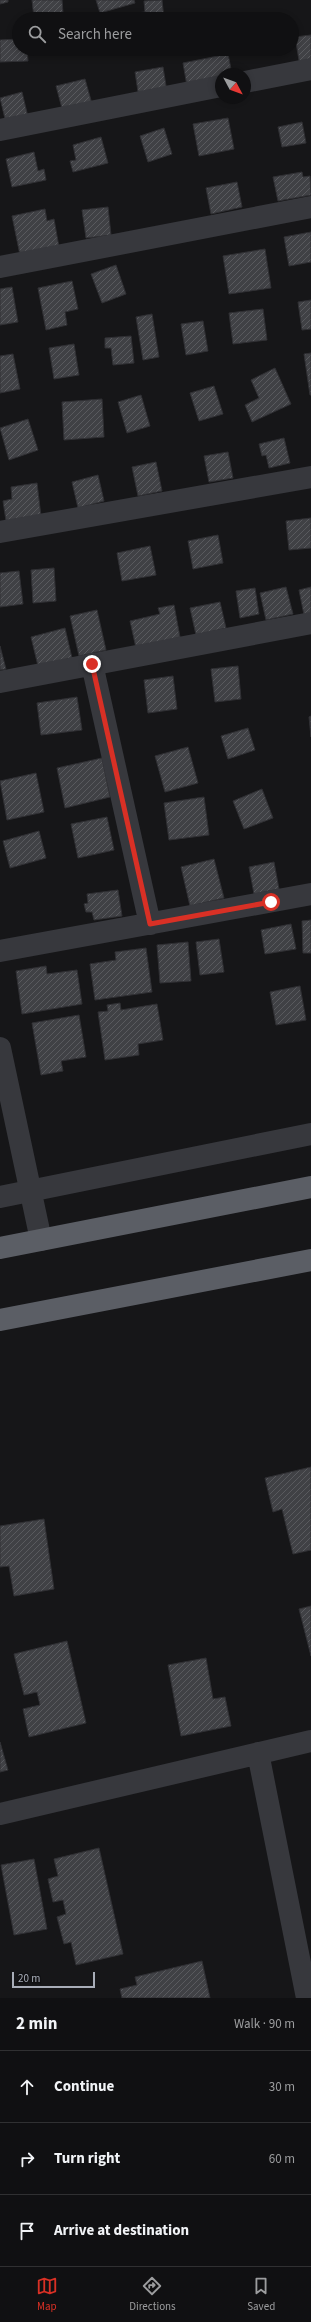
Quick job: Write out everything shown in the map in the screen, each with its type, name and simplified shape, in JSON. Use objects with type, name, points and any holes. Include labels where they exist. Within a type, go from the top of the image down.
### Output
[{"type":"highway","points":[[0,1248],[311,1187]]},
{"type":"highway","points":[[0,1320],[311,1260]]},
{"type":"street","points":[[251,81],[311,69]]},
{"type":"street","points":[[0,130],[215,87]]},
{"type":"street","points":[[0,267],[311,207]]},
{"type":"street","points":[[0,532],[311,477]]},
{"type":"street","points":[[0,682],[311,623]]},
{"type":"street","points":[[92,664],[150,924]]},
{"type":"street","points":[[0,951],[311,894]]},
{"type":"street","points":[[0,1048],[41,1240]]},
{"type":"street","points":[[0,1198],[311,1134]]},
{"type":"street","points":[[0,1814],[311,1741]]},
{"type":"street","points":[[258,1753],[308,1998]]},
{"type":"building","points":[[0,0],[8,0],[8,2],[0,4]]},
{"type":"building","points":[[32,0],[62,0],[63,12],[33,12]]},
{"type":"building","points":[[96,0],[134,0],[135,3],[104,12],[100,12]]},
{"type":"building","points":[[162,0],[163,12],[145,12],[144,1]]},
{"type":"building","points":[[311,35],[311,64],[300,66],[298,56],[299,36]]},
{"type":"building","points":[[12,39],[12,56],[28,56],[28,61],[0,62],[0,40]]},
{"type":"building","points":[[218,56],[228,56],[231,68],[215,68],[215,80],[187,86],[183,63]]},
{"type":"building","points":[[163,67],[167,92],[139,98],[135,72]]},
{"type":"building","points":[[85,79],[92,104],[63,112],[56,86]]},
{"type":"building","points":[[22,92],[28,117],[6,123],[0,98]]},
{"type":"building","points":[[228,118],[234,149],[199,156],[193,124]]},
{"type":"building","points":[[302,122],[306,143],[282,147],[278,127]]},
{"type":"building","points":[[164,128],[172,154],[148,162],[140,136]]},
{"type":"building","points":[[101,137],[108,163],[73,172],[70,161],[76,160],[73,145]]},
{"type":"building","points":[[34,152],[38,171],[44,169],[46,180],[12,187],[6,159]]},
{"type":"building","points":[[302,172],[303,177],[310,176],[311,195],[278,201],[273,177]]},
{"type":"building","points":[[237,182],[242,207],[211,214],[206,188]]},
{"type":"building","points":[[108,207],[111,235],[86,238],[82,210]]},
{"type":"building","points":[[45,209],[47,221],[54,219],[59,247],[20,255],[12,216]]},
{"type":"building","points":[[311,232],[311,262],[289,266],[284,237]]},
{"type":"building","points":[[265,249],[271,288],[229,294],[223,256]]},
{"type":"building","points":[[116,265],[126,294],[102,303],[91,274]]},
{"type":"building","points":[[72,281],[78,309],[65,312],[67,325],[46,330],[38,288]]},
{"type":"building","points":[[12,287],[18,322],[0,325],[0,289]]},
{"type":"building","points":[[311,300],[311,329],[302,330],[298,302]]},
{"type":"building","points":[[263,309],[267,340],[233,344],[229,313]]},
{"type":"building","points":[[152,314],[159,357],[143,360],[136,317]]},
{"type":"building","points":[[203,321],[208,351],[186,355],[181,324]]},
{"type":"building","points":[[131,336],[134,363],[113,365],[111,348],[105,348],[105,338]]},
{"type":"building","points":[[74,344],[79,375],[54,379],[49,348]]},
{"type":"building","points":[[311,353],[311,395],[310,395],[304,354]]},
{"type":"building","points":[[13,354],[20,389],[0,393],[0,356]]},
{"type":"building","points":[[275,368],[291,404],[252,422],[245,405],[259,398],[251,380]]},
{"type":"building","points":[[214,386],[223,414],[199,421],[190,393]]},
{"type":"building","points":[[141,395],[150,426],[127,433],[118,402]]},
{"type":"building","points":[[102,399],[104,437],[64,440],[62,402]]},
{"type":"building","points":[[28,419],[38,450],[9,460],[0,428]]},
{"type":"building","points":[[284,438],[290,463],[269,468],[266,455],[262,456],[259,444]]},
{"type":"building","points":[[228,452],[233,478],[209,482],[204,456]]},
{"type":"building","points":[[156,462],[162,491],[138,496],[132,467]]},
{"type":"building","points":[[98,475],[104,501],[78,508],[72,482]]},
{"type":"building","points":[[37,483],[41,516],[6,521],[3,501],[12,499],[11,487]]},
{"type":"building","points":[[311,518],[311,548],[289,550],[286,521]]},
{"type":"building","points":[[218,535],[223,563],[193,569],[188,541]]},
{"type":"building","points":[[150,546],[156,575],[122,581],[117,553]]},
{"type":"building","points":[[54,568],[56,601],[33,603],[31,570]]},
{"type":"building","points":[[19,571],[23,604],[0,607],[0,573]]},
{"type":"building","points":[[286,587],[293,614],[266,620],[260,593]]},
{"type":"building","points":[[311,587],[311,614],[304,615],[299,590]]},
{"type":"building","points":[[255,588],[259,614],[240,618],[236,591]]},
{"type":"building","points":[[220,602],[226,628],[196,635],[190,608]]},
{"type":"building","points":[[174,605],[180,637],[136,648],[130,621],[160,614],[158,608]]},
{"type":"building","points":[[97,610],[106,650],[79,656],[70,616]]},
{"type":"building","points":[[65,628],[72,658],[38,666],[31,637]]},
{"type":"building","points":[[0,646],[6,669],[0,670]]},
{"type":"building","points":[[238,666],[241,699],[215,702],[211,669]]},
{"type":"building","points":[[173,676],[177,709],[148,713],[144,680]]},
{"type":"building","points":[[77,697],[82,730],[41,735],[37,703]]},
{"type":"building","points":[[311,716],[311,737],[309,717]]},
{"type":"building","points":[[248,728],[255,750],[228,759],[221,736]]},
{"type":"building","points":[[188,747],[198,783],[165,792],[155,756]]},
{"type":"building","points":[[102,758],[110,797],[65,808],[57,768]]},
{"type":"building","points":[[36,773],[44,812],[7,820],[0,781]]},
{"type":"building","points":[[262,789],[273,818],[244,829],[233,801]]},
{"type":"building","points":[[204,797],[209,835],[169,840],[164,803]]},
{"type":"building","points":[[107,817],[114,850],[78,858],[71,824]]},
{"type":"building","points":[[39,831],[46,858],[10,868],[3,841]]},
{"type":"building","points":[[214,859],[224,898],[190,906],[181,867]]},
{"type":"building","points":[[274,862],[279,889],[254,894],[249,867]]},
{"type":"building","points":[[118,890],[122,916],[94,920],[92,912],[86,912],[84,904],[88,903],[87,894]]},
{"type":"building","points":[[311,920],[311,953],[303,953],[302,921]]},
{"type":"building","points":[[291,924],[296,949],[265,954],[261,930]]},
{"type":"building","points":[[219,939],[224,972],[200,975],[196,942]]},
{"type":"building","points":[[188,942],[191,981],[160,983],[157,945]]},
{"type":"building","points":[[146,948],[152,992],[95,1000],[90,964],[116,960],[115,952]]},
{"type":"building","points":[[46,966],[47,974],[77,970],[82,1004],[22,1014],[16,971]]},
{"type":"building","points":[[300,986],[306,1020],[276,1025],[270,992]]},
{"type":"building","points":[[120,1003],[121,1010],[157,1004],[163,1040],[138,1044],[139,1055],[105,1060],[98,1012],[108,1011],[107,1005]]},
{"type":"building","points":[[79,1015],[86,1057],[61,1061],[63,1071],[41,1075],[32,1023]]},
{"type":"building","points":[[311,1467],[311,1550],[293,1554],[282,1509],[273,1512],[265,1478]]},
{"type":"building","points":[[44,1519],[54,1589],[14,1596],[9,1566],[0,1567],[0,1526]]},
{"type":"building","points":[[311,1606],[311,1656],[299,1609]]},
{"type":"building","points":[[67,1641],[86,1723],[29,1737],[23,1709],[40,1705],[37,1692],[24,1695],[14,1654]]},
{"type":"building","points":[[206,1658],[213,1699],[225,1697],[231,1726],[181,1736],[168,1665]]},
{"type":"building","points":[[0,1742],[8,1770],[0,1772]]},
{"type":"building","points":[[99,1848],[123,1954],[76,1965],[71,1942],[64,1944],[57,1917],[66,1914],[63,1900],[53,1902],[48,1879],[58,1876],[54,1859]]},
{"type":"building","points":[[34,1859],[47,1929],[14,1935],[1,1865]]},
{"type":"building","points":[[202,1961],[210,1998],[122,1998],[120,1989],[137,1985],[135,1977]]},
{"type":"route","points":[[92,664],[150,924],[271,902]]}]
